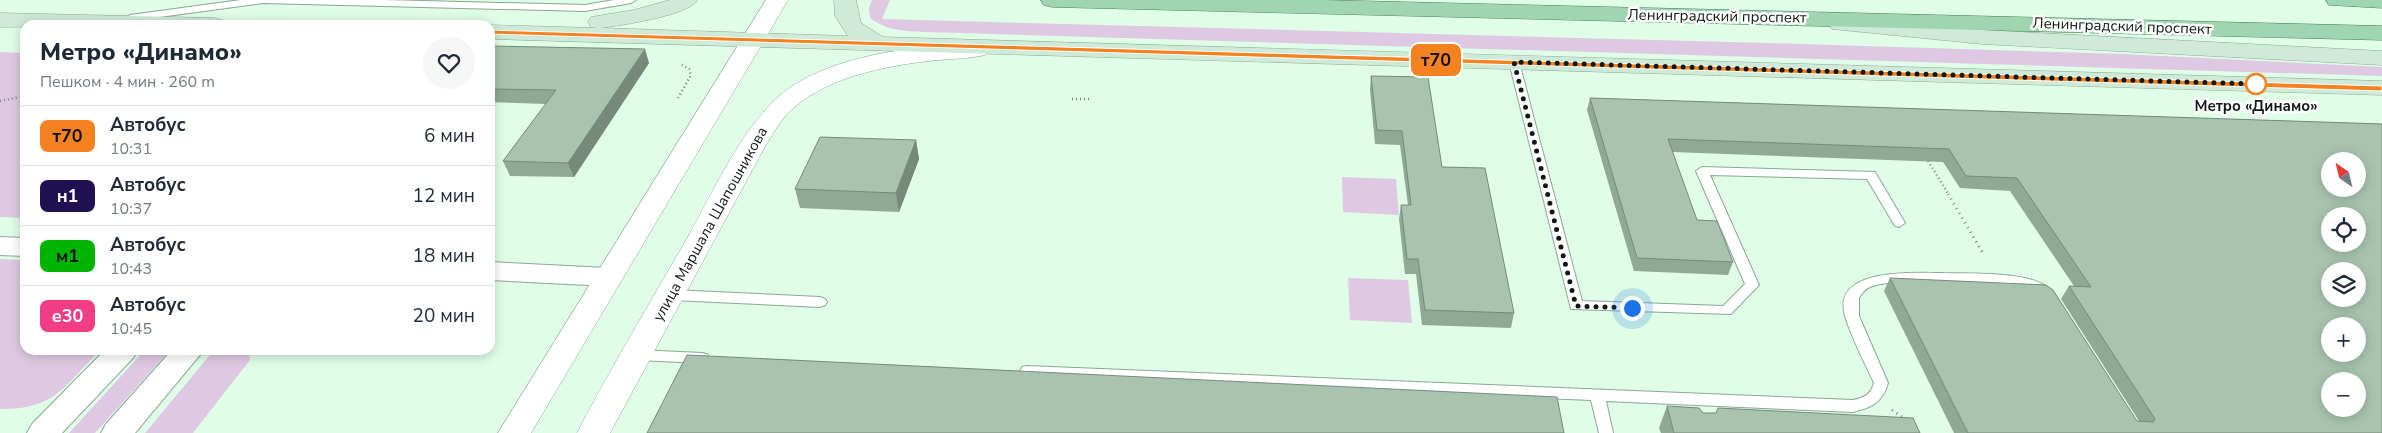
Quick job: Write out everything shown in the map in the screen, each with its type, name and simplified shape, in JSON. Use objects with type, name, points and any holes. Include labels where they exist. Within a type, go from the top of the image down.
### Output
[{"type":"main road","points":[[498,32],[636,16],[680,4],[687,0]]},
{"type":"main road","points":[[845,0],[847,21],[857,33],[878,43]]},
{"type":"main road","name":"Ленинградский проспект","points":[[1052,0],[2382,33]]},
{"type":"main road","points":[[2337,0],[2382,1]]},
{"type":"main road","points":[[1754,16],[1982,37],[2382,58]]},
{"type":"main road","points":[[0,20],[20,20]]},
{"type":"main road","points":[[498,32],[2382,88]]},
{"type":"street","points":[[514,433],[777,0]]},
{"type":"street","name":"улица Маршала Шапошникова","points":[[593,433],[764,128],[780,107],[796,95],[834,76],[886,60],[954,51],[1021,48]]},
{"type":"street","points":[[0,246],[20,247]]},
{"type":"street","points":[[495,271],[608,277]]},
{"type":"street","points":[[44,433],[118,355]]},
{"type":"street","points":[[117,433],[185,355]]},
{"type":"lane","points":[[110,20],[263,0],[585,8],[630,0]]},
{"type":"lane","points":[[1514,62],[1576,306],[1726,311],[1752,286],[1702,171],[1871,175],[1899,223]]},
{"type":"lane","points":[[1009,371],[1853,406],[1866,404],[1875,398],[1880,392],[1881,383],[1852,316],[1850,307],[1852,297],[1858,288],[1878,279],[1897,278],[2000,281],[2030,284],[2052,299]]},
{"type":"lane","points":[[671,295],[820,302]]},
{"type":"lane","points":[[637,355],[714,359]]},
{"type":"lane","points":[[1598,394],[1606,433]]},
{"type":"lane","points":[[1691,399],[1696,413]]},
{"type":"path","points":[[0,100],[20,97]]},
{"type":"path","points":[[1072,99],[1092,99]]},
{"type":"path","points":[[1928,161],[2000,281]]},
{"type":"path","points":[[1875,398],[1909,423]]},
{"type":"shaded area","points":[[872,0],[890,0],[882,19],[2123,54],[2382,67],[2382,76],[918,32],[903,31],[883,26],[870,18],[869,8]]},
{"type":"shaded area","points":[[0,52],[20,53],[20,218],[0,217]]},
{"type":"shaded area","points":[[1342,177],[1396,179],[1399,215],[1343,212]]},
{"type":"shaded area","points":[[0,259],[20,260],[20,355],[95,355],[67,385],[46,400],[18,408],[0,409]]},
{"type":"shaded area","points":[[1348,278],[1408,280],[1412,323],[1350,320]]},
{"type":"shaded area","points":[[140,355],[165,355],[95,433],[69,433]]},
{"type":"shaded area","points":[[210,355],[250,355],[250,360],[193,433],[145,433]]},
{"type":"building","points":[[495,46],[645,49],[568,163],[503,161],[556,90],[495,89]]},
{"type":"building","points":[[1371,76],[1428,77],[1442,167],[1485,168],[1514,313],[1425,310],[1418,259],[1407,259],[1401,205],[1411,205],[1402,131],[1377,130]]},
{"type":"building","points":[[1590,98],[2382,124],[2382,433],[1968,433],[1890,278],[2046,285],[2053,290],[2137,421],[2153,422],[2155,419],[2069,286],[2091,287],[2017,178],[1966,176],[1949,149],[1668,139],[1697,220],[1717,221],[1733,262],[1637,258]]},
{"type":"building","points":[[820,137],[916,140],[896,193],[795,189]]},
{"type":"building","points":[[687,355],[1557,397],[1564,433],[647,433]]},
{"type":"building","points":[[1667,406],[1699,408],[1703,413],[1716,413],[1718,408],[1913,418],[1920,433],[1674,433]]},
{"type":"bus line","name":"т70","points":[[495,32],[2382,88]]},
{"type":"place","name":"Метро «Динамо»","points":[[2256,84]]},
{"type":"route","points":[[1632,308],[1576,306],[1514,62],[2256,84]]}]
